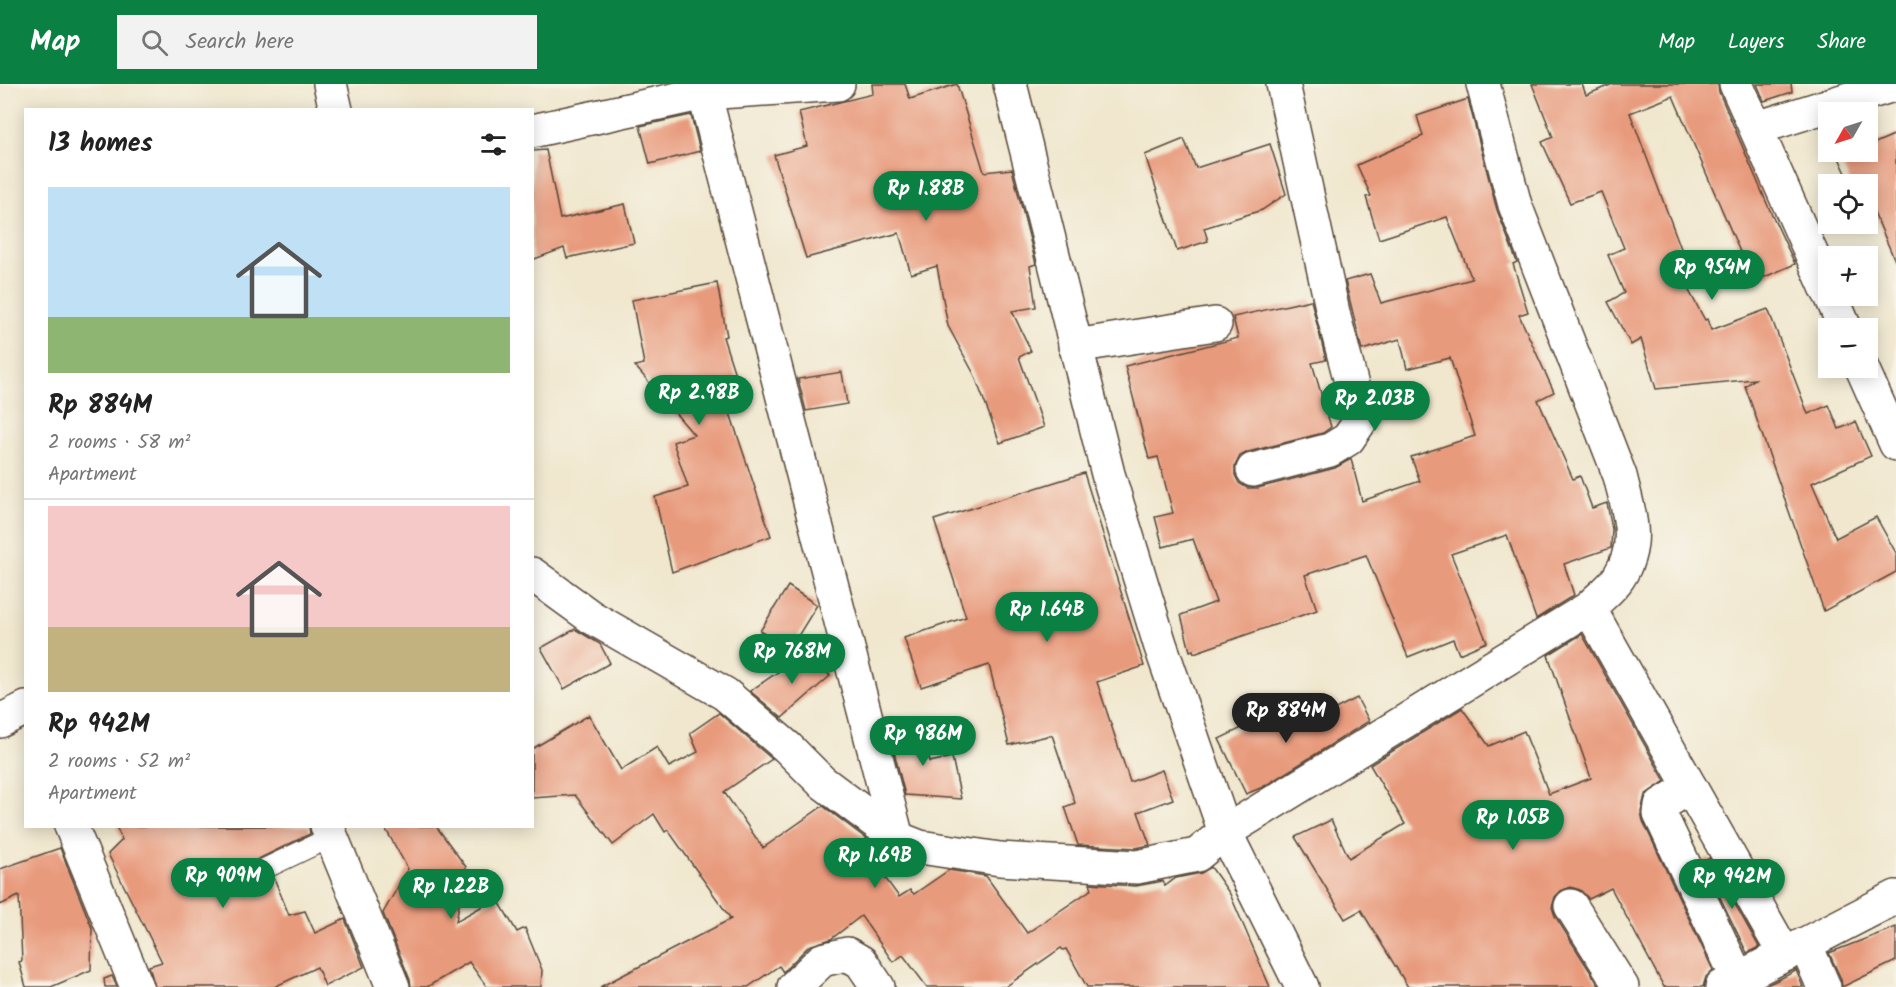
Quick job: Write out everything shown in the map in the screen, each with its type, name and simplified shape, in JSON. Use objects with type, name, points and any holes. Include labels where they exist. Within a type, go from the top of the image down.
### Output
[{"type":"street","points":[[330,84],[336,108]]},
{"type":"street","points":[[534,130],[704,88],[838,84]]},
{"type":"street","points":[[1010,84],[1108,474],[1160,644],[1226,832],[1302,987]]},
{"type":"street","points":[[1252,470],[1330,450],[1348,439],[1361,420],[1334,317],[1283,84]]},
{"type":"street","points":[[534,575],[591,617],[725,693],[787,747],[822,782],[897,838],[920,847],[1000,859],[1137,867],[1197,855],[1226,832],[1589,608],[1618,579],[1632,550],[1630,518],[1620,476],[1515,206],[1483,84]]},
{"type":"street","points":[[1736,84],[1818,268]]},
{"type":"street","points":[[1757,128],[1896,84]]},
{"type":"street","points":[[704,88],[897,838]]},
{"type":"street","points":[[1075,346],[1215,324]]},
{"type":"street","points":[[1866,378],[1896,444]]},
{"type":"street","points":[[1589,608],[1690,788],[1795,950],[1824,987]]},
{"type":"street","points":[[1690,788],[1661,805],[1660,814],[1730,983],[1896,897]]},
{"type":"street","points":[[73,828],[137,987]]},
{"type":"street","points":[[329,832],[393,987]]},
{"type":"street","points":[[1571,906],[1622,987]]},
{"type":"street","points":[[794,987],[822,960],[847,954],[861,962],[878,987]]},
{"type":"lane","points":[[262,870],[329,832]]},
{"type":"building","points":[[872,84],[905,84],[910,99],[957,84],[984,172],[1012,169],[1036,264],[1030,266],[1036,307],[1012,311],[1031,351],[1019,357],[1044,427],[1000,443],[974,374],[948,326],[937,266],[911,274],[899,233],[806,258],[774,155],[807,146],[799,112],[873,94]]},
{"type":"building","points":[[1532,84],[1582,84],[1586,95],[1613,84],[1718,84],[1719,92],[1795,264],[1753,282],[1673,96],[1630,113],[1682,251],[1670,256],[1705,320],[1707,319],[1711,330],[1768,309],[1808,414],[1829,405],[1839,429],[1856,422],[1871,456],[1812,483],[1836,538],[1876,517],[1896,553],[1896,572],[1824,611],[1745,386],[1755,379],[1656,389],[1641,339],[1631,345],[1608,302],[1624,293],[1608,255],[1624,248],[1601,192],[1570,203],[1542,142],[1553,137]]},
{"type":"building","points":[[1757,84],[1791,84],[1792,92],[1764,101]]},
{"type":"building","points":[[1468,99],[1497,210],[1517,262],[1513,264],[1528,312],[1519,315],[1554,392],[1538,400],[1573,479],[1580,476],[1592,508],[1607,503],[1612,529],[1611,548],[1564,564],[1574,595],[1536,619],[1507,535],[1451,554],[1487,642],[1459,654],[1453,639],[1408,657],[1366,555],[1305,575],[1317,610],[1194,653],[1193,650],[1190,651],[1181,615],[1216,602],[1193,539],[1163,547],[1155,517],[1173,513],[1158,457],[1149,459],[1125,366],[1238,338],[1233,317],[1311,300],[1326,360],[1312,363],[1331,427],[1323,433],[1240,456],[1235,466],[1235,475],[1239,483],[1247,488],[1258,488],[1335,468],[1351,459],[1362,501],[1420,481],[1411,457],[1475,436],[1450,358],[1407,369],[1400,339],[1362,350],[1345,281],[1370,274],[1381,303],[1472,279],[1447,217],[1379,239],[1366,197],[1371,196],[1357,165],[1423,136],[1417,116]]},
{"type":"building","points":[[691,115],[700,151],[650,164],[640,126]]},
{"type":"building","points":[[1896,134],[1896,263],[1878,221],[1878,174],[1846,174],[1841,162],[1878,162],[1878,142]]},
{"type":"building","points":[[1184,139],[1196,168],[1270,144],[1286,194],[1262,210],[1204,228],[1208,241],[1177,251],[1145,155]]},
{"type":"building","points":[[546,150],[560,219],[625,204],[634,243],[567,258],[564,248],[534,259],[534,151]]},
{"type":"building","points":[[717,283],[727,336],[723,337],[741,393],[725,398],[771,536],[672,572],[655,497],[688,487],[673,442],[694,435],[635,366],[644,364],[632,300]]},
{"type":"building","points":[[842,372],[847,404],[806,411],[798,379]]},
{"type":"building","points":[[1084,473],[1144,666],[1097,682],[1130,782],[1162,770],[1173,799],[1138,812],[1150,845],[1136,848],[1078,845],[1065,807],[1075,803],[1052,735],[1009,745],[989,665],[921,687],[904,638],[966,617],[934,520]]},
{"type":"building","points":[[788,586],[817,605],[790,649],[760,631]]},
{"type":"building","points":[[575,629],[600,644],[610,663],[564,689],[541,648]]},
{"type":"building","points":[[1582,634],[1665,781],[1645,795],[1641,812],[1643,821],[1713,970],[1706,977],[1703,987],[1664,987],[1611,888],[1589,899],[1580,890],[1570,887],[1555,897],[1552,907],[1555,916],[1600,987],[1408,987],[1361,910],[1345,919],[1295,837],[1331,820],[1349,858],[1405,824],[1370,765],[1462,708],[1489,746],[1524,731],[1549,794],[1591,778],[1548,655]]},
{"type":"building","points":[[809,651],[830,676],[782,718],[750,691]]},
{"type":"building","points":[[1357,698],[1369,721],[1263,787],[1246,794],[1219,739],[1281,709],[1290,732]]},
{"type":"building","points":[[719,713],[772,759],[724,792],[763,848],[823,806],[868,840],[861,845],[899,897],[910,890],[914,894],[949,870],[986,876],[1027,933],[1092,889],[1090,883],[1136,886],[1163,881],[1165,886],[1176,878],[1201,873],[1211,867],[1230,894],[1270,987],[1087,987],[1066,949],[1061,948],[1005,987],[927,987],[903,955],[893,962],[861,916],[831,939],[809,946],[783,972],[779,966],[748,987],[600,987],[731,919],[668,830],[665,832],[654,814],[613,845],[575,795],[534,798],[534,748],[589,715],[621,770],[657,747],[669,767],[698,752],[690,733]]},
{"type":"building","points":[[922,725],[930,762],[952,757],[961,799],[905,795],[889,732]]},
{"type":"building","points":[[117,828],[309,828],[310,834],[256,860],[252,864],[251,875],[260,882],[274,878],[289,915],[305,911],[315,933],[345,919],[364,967],[325,986],[317,967],[274,987],[155,987],[149,966],[162,962],[108,854],[122,840]]},
{"type":"building","points":[[385,828],[437,828],[466,867],[456,921],[497,898],[517,932],[525,928],[542,970],[541,987],[487,987],[469,962],[427,987],[411,987],[383,913],[408,869]]},
{"type":"building","points":[[60,848],[92,928],[91,970],[51,987],[26,987],[19,962],[22,961],[19,896],[0,905],[0,869]]},
{"type":"building","points":[[1709,858],[1759,947],[1747,953],[1703,862]]},
{"type":"building","points":[[1896,927],[1896,961],[1842,987],[1841,979],[1829,953]]},
{"type":"building","points":[[1796,970],[1803,987],[1763,987],[1794,972]]},
{"type":"building","points":[[112,976],[117,987],[105,987],[104,979]]}]
